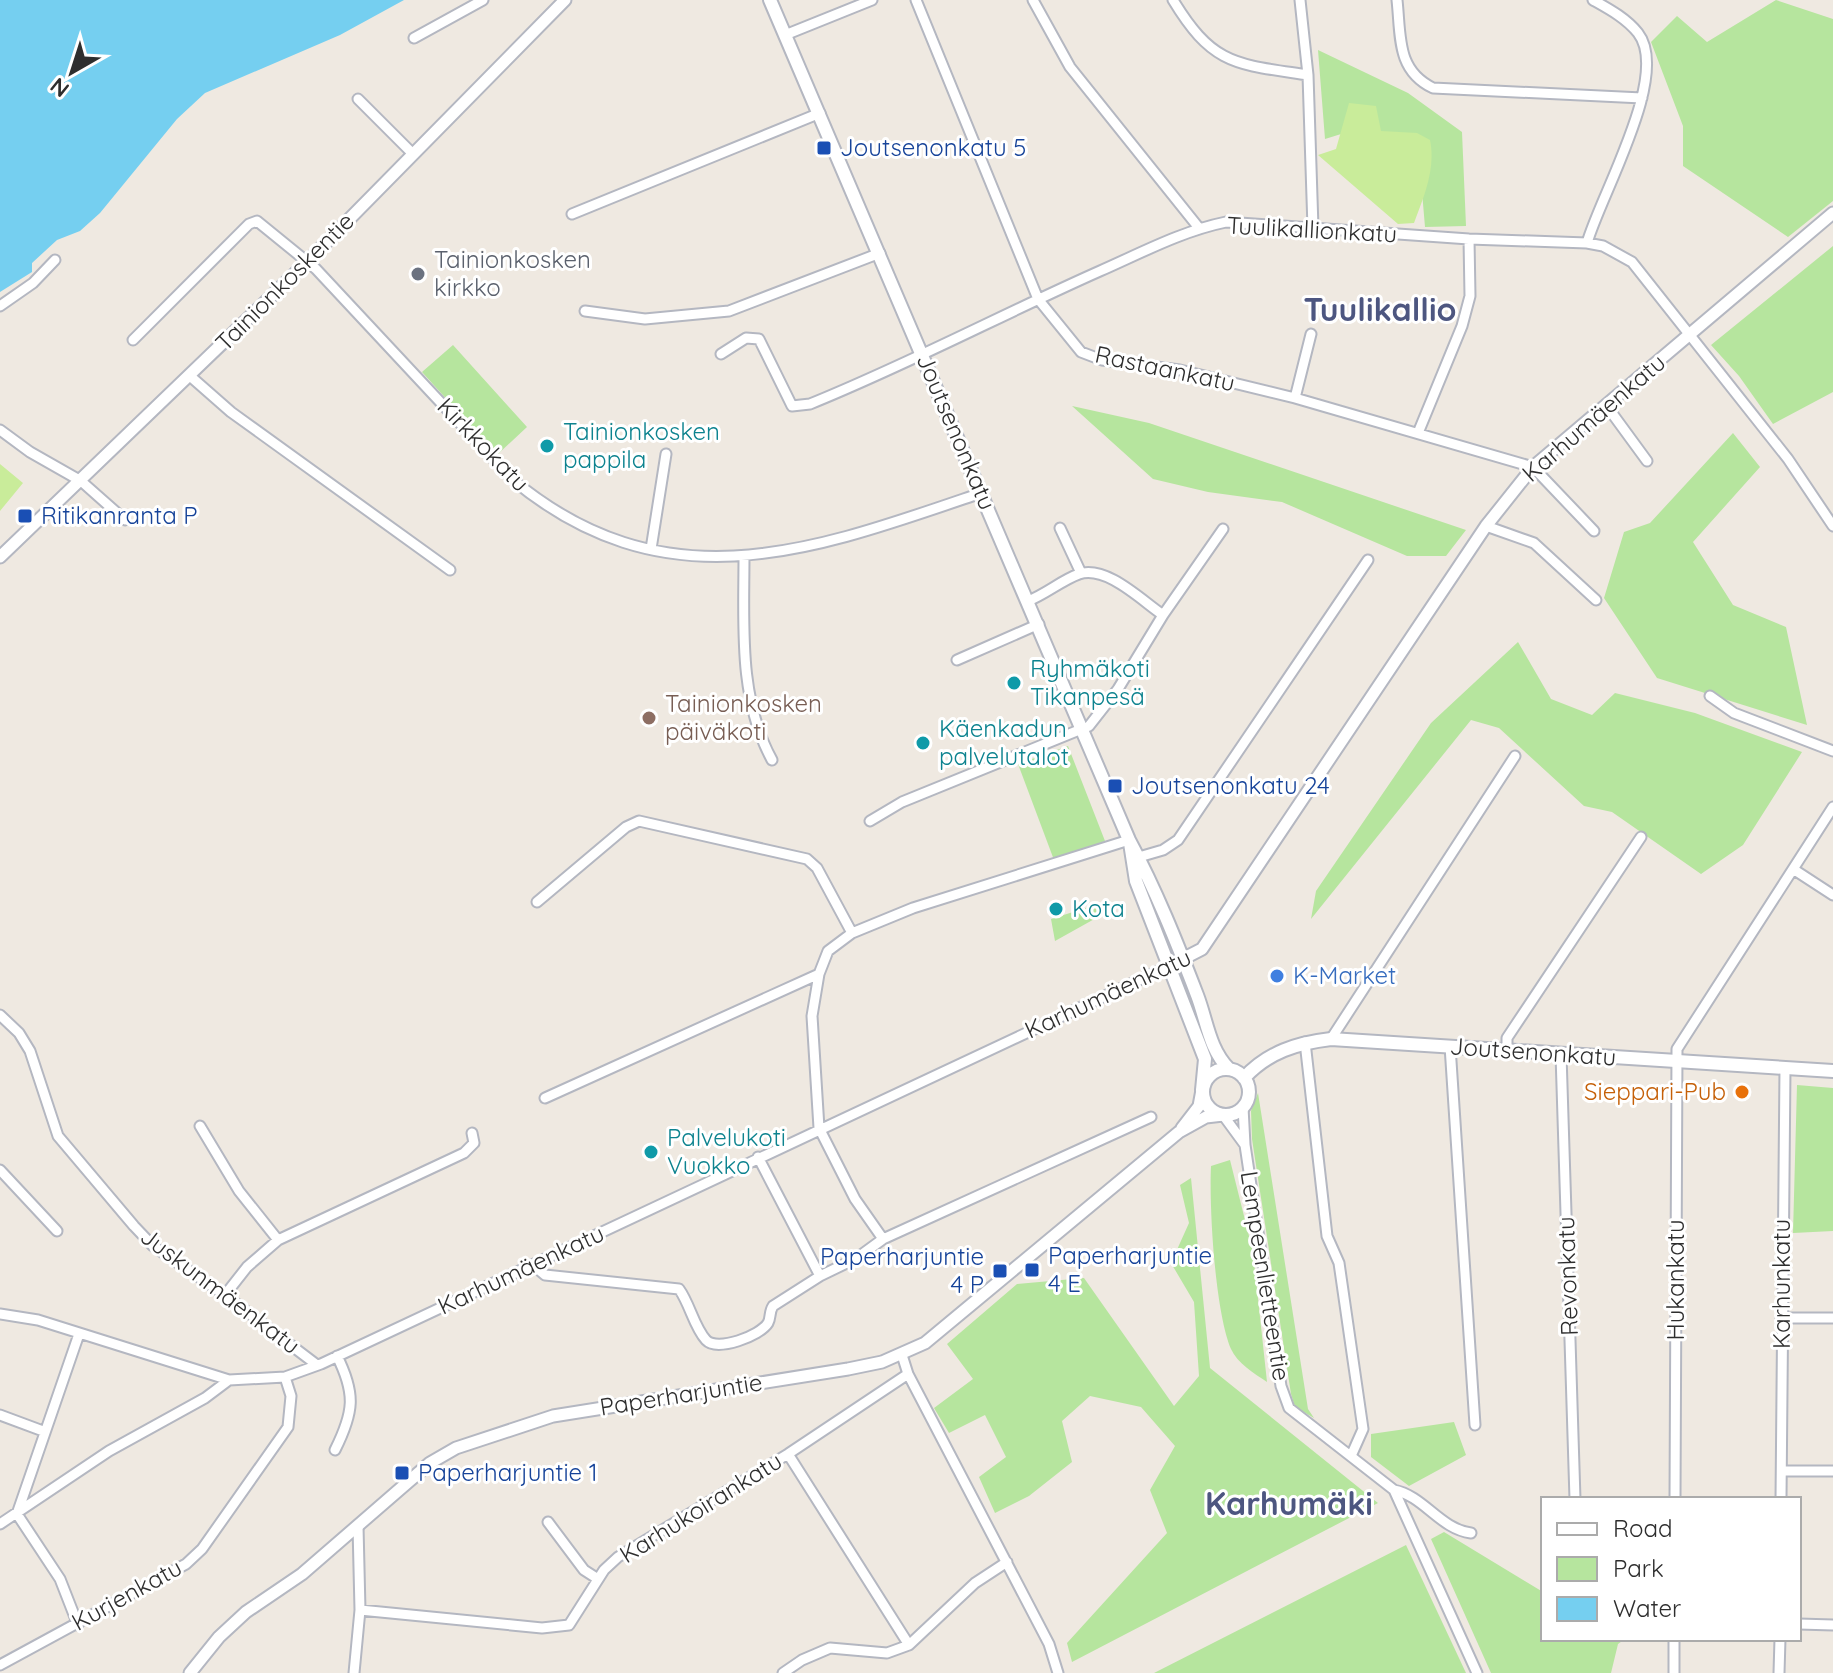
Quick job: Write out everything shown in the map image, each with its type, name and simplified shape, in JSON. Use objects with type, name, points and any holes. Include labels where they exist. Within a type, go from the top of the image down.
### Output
[{"type":"main road","name":"Joutsenonkatu","points":[[770,0],[1129,840],[1169,966],[1205,1059],[1202,1090]]},
{"type":"main road","name":"Joutsenonkatu","points":[[776,0],[782,30]]},
{"type":"main road","name":"Joutsenonkatu","points":[[1134,858],[1182,961],[1217,1057],[1229,1069]]},
{"type":"main road","name":"Joutsenonkatu","points":[[1244,1078],[1272,1055],[1305,1042],[1331,1039],[1833,1071]]},
{"type":"main road","points":[[1229,1069],[1244,1078],[1249,1091],[1243,1107],[1223,1115],[1207,1105],[1202,1090],[1213,1072],[1229,1069]]},
{"type":"street","points":[[414,38],[483,0]]},
{"type":"street","name":"Tainionkoskentie","points":[[0,557],[308,261],[565,0]]},
{"type":"street","points":[[782,30],[872,0]]},
{"type":"street","name":"Rastaankatu","points":[[916,0],[1038,299],[1081,352],[1102,360],[1180,370],[1295,398],[1533,467]]},
{"type":"street","points":[[1033,0],[1078,77],[1199,228]]},
{"type":"street","points":[[1173,0],[1193,33],[1212,51],[1243,65],[1308,75]]},
{"type":"street","points":[[1300,0],[1308,75],[1313,228]]},
{"type":"street","points":[[1397,0],[1406,65],[1416,80],[1433,88],[1642,98]]},
{"type":"street","points":[[1587,243],[1595,214],[1637,123],[1646,51],[1639,34],[1620,16],[1593,0]]},
{"type":"street","points":[[358,99],[413,154]]},
{"type":"street","points":[[572,214],[820,113]]},
{"type":"street","name":"Karhumäenkatu","points":[[229,1380],[285,1377],[317,1365],[1202,949],[1486,526],[1533,467],[1833,213]]},
{"type":"street","name":"Kirkkokatu","points":[[133,340],[249,224],[257,221],[264,223],[308,261],[513,480],[538,501],[588,529],[651,549],[744,556],[821,545],[981,493]]},
{"type":"street","name":"Tuulikallionkatu","points":[[721,354],[746,338],[759,339],[792,406],[810,404],[924,356],[1038,299],[1199,228],[1226,222],[1469,239],[1587,243],[1603,246],[1632,262],[1788,459],[1833,526]]},
{"type":"street","points":[[1418,433],[1462,326],[1470,296],[1469,239]]},
{"type":"street","points":[[585,311],[645,319],[729,311],[880,253]]},
{"type":"street","points":[[0,306],[33,283],[55,260]]},
{"type":"street","points":[[1295,398],[1311,334]]},
{"type":"street","points":[[190,376],[231,412],[450,570]]},
{"type":"street","points":[[1606,405],[1647,461]]},
{"type":"street","points":[[0,430],[30,452],[81,481],[125,520]]},
{"type":"street","points":[[651,549],[666,454]]},
{"type":"street","points":[[1533,467],[1594,531]]},
{"type":"street","points":[[1486,526],[1534,543],[1596,600]]},
{"type":"street","points":[[1060,528],[1081,573]]},
{"type":"street","points":[[870,821],[902,802],[1083,731],[1118,689],[1163,615],[1223,529]]},
{"type":"street","points":[[744,556],[749,701],[757,732],[772,760]]},
{"type":"street","points":[[1134,858],[1163,850],[1178,840],[1368,560]]},
{"type":"street","points":[[1028,601],[1081,573],[1112,580],[1163,615]]},
{"type":"street","points":[[957,660],[1039,624]]},
{"type":"street","points":[[1710,696],[1734,713],[1833,751]]},
{"type":"street","points":[[1331,1039],[1515,756]]},
{"type":"street","points":[[1674,1060],[1677,1049],[1833,807]]},
{"type":"street","points":[[537,902],[626,827],[639,821],[807,859],[817,868],[852,933]]},
{"type":"street","points":[[1507,1050],[1507,1038],[1641,837]]},
{"type":"street","points":[[883,1239],[855,1199],[819,1128],[812,1016],[819,974],[828,951],[852,933],[913,908],[1129,840]]},
{"type":"street","points":[[1793,869],[1833,895]]},
{"type":"street","points":[[545,1098],[819,974]]},
{"type":"street","name":"Juskunmäenkatu","points":[[0,1015],[19,1033],[30,1051],[58,1136],[153,1246],[225,1295],[317,1365]]},
{"type":"street","points":[[1305,1042],[1327,1236],[1339,1263],[1363,1429],[1351,1456]]},
{"type":"street","points":[[1450,1046],[1475,1425]]},
{"type":"street","name":"Revonkatu","points":[[1561,1054],[1575,1497]]},
{"type":"street","name":"Hukankatu","points":[[1674,1060],[1675,1497]]},
{"type":"street","name":"Karhunkatu","points":[[1781,1497],[1785,1068]]},
{"type":"street","name":"Paperharjuntie","points":[[1179,1132],[1199,1106],[1202,1090]]},
{"type":"street","name":"Lempeenlietteentie","points":[[1243,1107],[1245,1145],[1281,1386],[1289,1408],[1394,1490],[1477,1673]]},
{"type":"street","name":"Paperharjuntie","points":[[190,1673],[219,1637],[246,1612],[302,1574],[430,1463],[456,1448],[553,1416],[848,1369],[902,1355],[925,1343],[1179,1132],[1206,1117],[1223,1115]]},
{"type":"street","name":"Lempeenlietteentie","points":[[1223,1115],[1245,1145]]},
{"type":"street","points":[[533,1265],[545,1275],[679,1289],[704,1339],[713,1345],[726,1346],[763,1328],[769,1321],[773,1306],[820,1276],[857,1258],[883,1239],[1151,1117]]},
{"type":"street","points":[[200,1126],[239,1191],[278,1240]]},
{"type":"street","points":[[225,1295],[247,1267],[278,1240],[464,1153],[474,1143],[472,1133]]},
{"type":"street","points":[[758,1157],[820,1276]]},
{"type":"street","points":[[0,1170],[57,1231]]},
{"type":"street","points":[[0,1314],[38,1320],[229,1380]]},
{"type":"street","points":[[1781,1318],[1833,1318]]},
{"type":"street","points":[[17,1514],[43,1431],[79,1334]]},
{"type":"street","points":[[902,1355],[908,1374],[1049,1644],[1058,1673]]},
{"type":"street","points":[[335,1450],[351,1409],[351,1385],[337,1356]]},
{"type":"street","name":"Karhukoirankatu","points":[[360,1610],[542,1628],[569,1625],[583,1609],[598,1579],[618,1557],[788,1454],[908,1374]]},
{"type":"street","name":"Kurjenkatu","points":[[0,1665],[186,1564],[202,1549],[288,1427],[291,1396],[285,1377]]},
{"type":"street","points":[[0,1524],[109,1451],[205,1398],[229,1380]]},
{"type":"street","points":[[0,1415],[43,1431]]},
{"type":"street","points":[[788,1454],[909,1645]]},
{"type":"street","points":[[1782,1471],[1833,1471]]},
{"type":"street","points":[[1394,1490],[1406,1492],[1447,1524],[1471,1533]]},
{"type":"street","points":[[17,1514],[60,1579],[78,1625]]},
{"type":"street","points":[[548,1522],[584,1570],[598,1579]]},
{"type":"street","points":[[354,1673],[360,1610],[358,1526]]},
{"type":"street","points":[[783,1673],[802,1660],[830,1648],[887,1653],[909,1645],[975,1583],[1007,1562]]},
{"type":"street","points":[[1801,1624],[1833,1625]]},
{"type":"street","points":[[1674,1641],[1674,1673]]},
{"type":"street","points":[[1779,1673],[1780,1641]]},
{"type":"green space","points":[[1776,0],[1833,19],[1833,201],[1788,237],[1683,166],[1683,126],[1651,42],[1677,16],[1707,42]]},
{"type":"green space","points":[[1318,50],[1408,93],[1462,132],[1466,226],[1425,227],[1421,180],[1367,126],[1325,139]]},
{"type":"green space","points":[[1349,103],[1376,106],[1381,131],[1417,133],[1430,140],[1430,172],[1414,223],[1398,224],[1318,155],[1336,149]]},
{"type":"green space","points":[[1833,246],[1833,392],[1773,424],[1739,376],[1711,345]]},
{"type":"green space","points":[[453,345],[527,427],[497,455],[422,372]]},
{"type":"green space","points":[[1072,406],[1149,423],[1466,530],[1446,556],[1407,556],[1282,502],[1208,492],[1153,479]]},
{"type":"green space","points":[[1733,433],[1760,467],[1693,542],[1733,605],[1786,627],[1807,725],[1657,678],[1604,598],[1624,532],[1650,523]]},
{"type":"green space","points":[[0,464],[23,483],[0,511]]},
{"type":"green space","points":[[1518,642],[1551,699],[1592,715],[1615,693],[1695,713],[1802,752],[1743,845],[1701,874],[1612,812],[1584,806],[1499,728],[1471,720],[1311,919],[1316,891],[1431,723]]},
{"type":"green space","points":[[1068,746],[1105,841],[1054,860],[1018,764]]},
{"type":"green space","points":[[1095,905],[1098,917],[1055,941],[1051,919]]},
{"type":"green space","points":[[1797,1085],[1833,1088],[1833,1231],[1793,1233]]},
{"type":"green space","points":[[1258,1093],[1308,1409],[1314,1418],[1295,1407],[1291,1394],[1252,1139],[1251,1111]]},
{"type":"green space","points":[[1230,1160],[1253,1252],[1267,1382],[1237,1359],[1225,1332],[1221,1310],[1212,1232],[1211,1166]]},
{"type":"green space","points":[[1191,1178],[1210,1368],[1378,1503],[1072,1662],[1067,1643],[1167,1533],[1150,1490],[1175,1446],[1141,1407],[1090,1396],[1062,1421],[1072,1462],[1029,1496],[995,1513],[979,1477],[1006,1457],[985,1415],[949,1433],[934,1408],[973,1379],[947,1344],[1017,1284],[1084,1278],[1174,1406],[1199,1376],[1194,1302],[1171,1263],[1189,1223],[1180,1185]]},
{"type":"green space","points":[[1454,1422],[1466,1455],[1409,1486],[1371,1457],[1371,1434]]},
{"type":"green space","points":[[1444,1532],[1541,1591],[1541,1641],[1622,1641],[1618,1644],[1611,1673],[1491,1673],[1431,1539]]},
{"type":"green space","points":[[1406,1545],[1466,1673],[1154,1673]]},
{"type":"water","points":[[0,0],[404,0],[340,35],[205,93],[177,119],[100,213],[80,231],[57,240],[32,263],[32,272],[0,292]]},
{"type":"place","name":"Joutsenonkatu 5","points":[[824,148]]},
{"type":"place","name":"Tainionkosken kirkko","points":[[418,274]]},
{"type":"place","name":"Tainionkosken pappila","points":[[547,446]]},
{"type":"place","name":"Ritikanranta P","points":[[25,516]]},
{"type":"place","name":"Ryhmäkoti Tikanpesä","points":[[1014,683]]},
{"type":"place","name":"Tainionkosken päiväkoti","points":[[649,718]]},
{"type":"place","name":"Käenkadun palvelutalot","points":[[923,743]]},
{"type":"place","name":"Joutsenonkatu 24","points":[[1115,786]]},
{"type":"place","name":"Kota","points":[[1056,909]]},
{"type":"place","name":"K-Market","points":[[1277,976]]},
{"type":"place","name":"Sieppari-Pub","points":[[1742,1092]]},
{"type":"place","name":"Palvelukoti Vuokko","points":[[651,1152]]},
{"type":"place","name":"Paperharjuntie 4 E","points":[[1032,1270]]},
{"type":"place","name":"Paperharjuntie 4 P","points":[[1000,1271]]},
{"type":"place","name":"Paperharjuntie 1","points":[[402,1473]]},
{"type":"district","name":"Tuulikallio","points":[[1380,310]]},
{"type":"district","name":"Karhumäki","points":[[1289,1504]]}]
